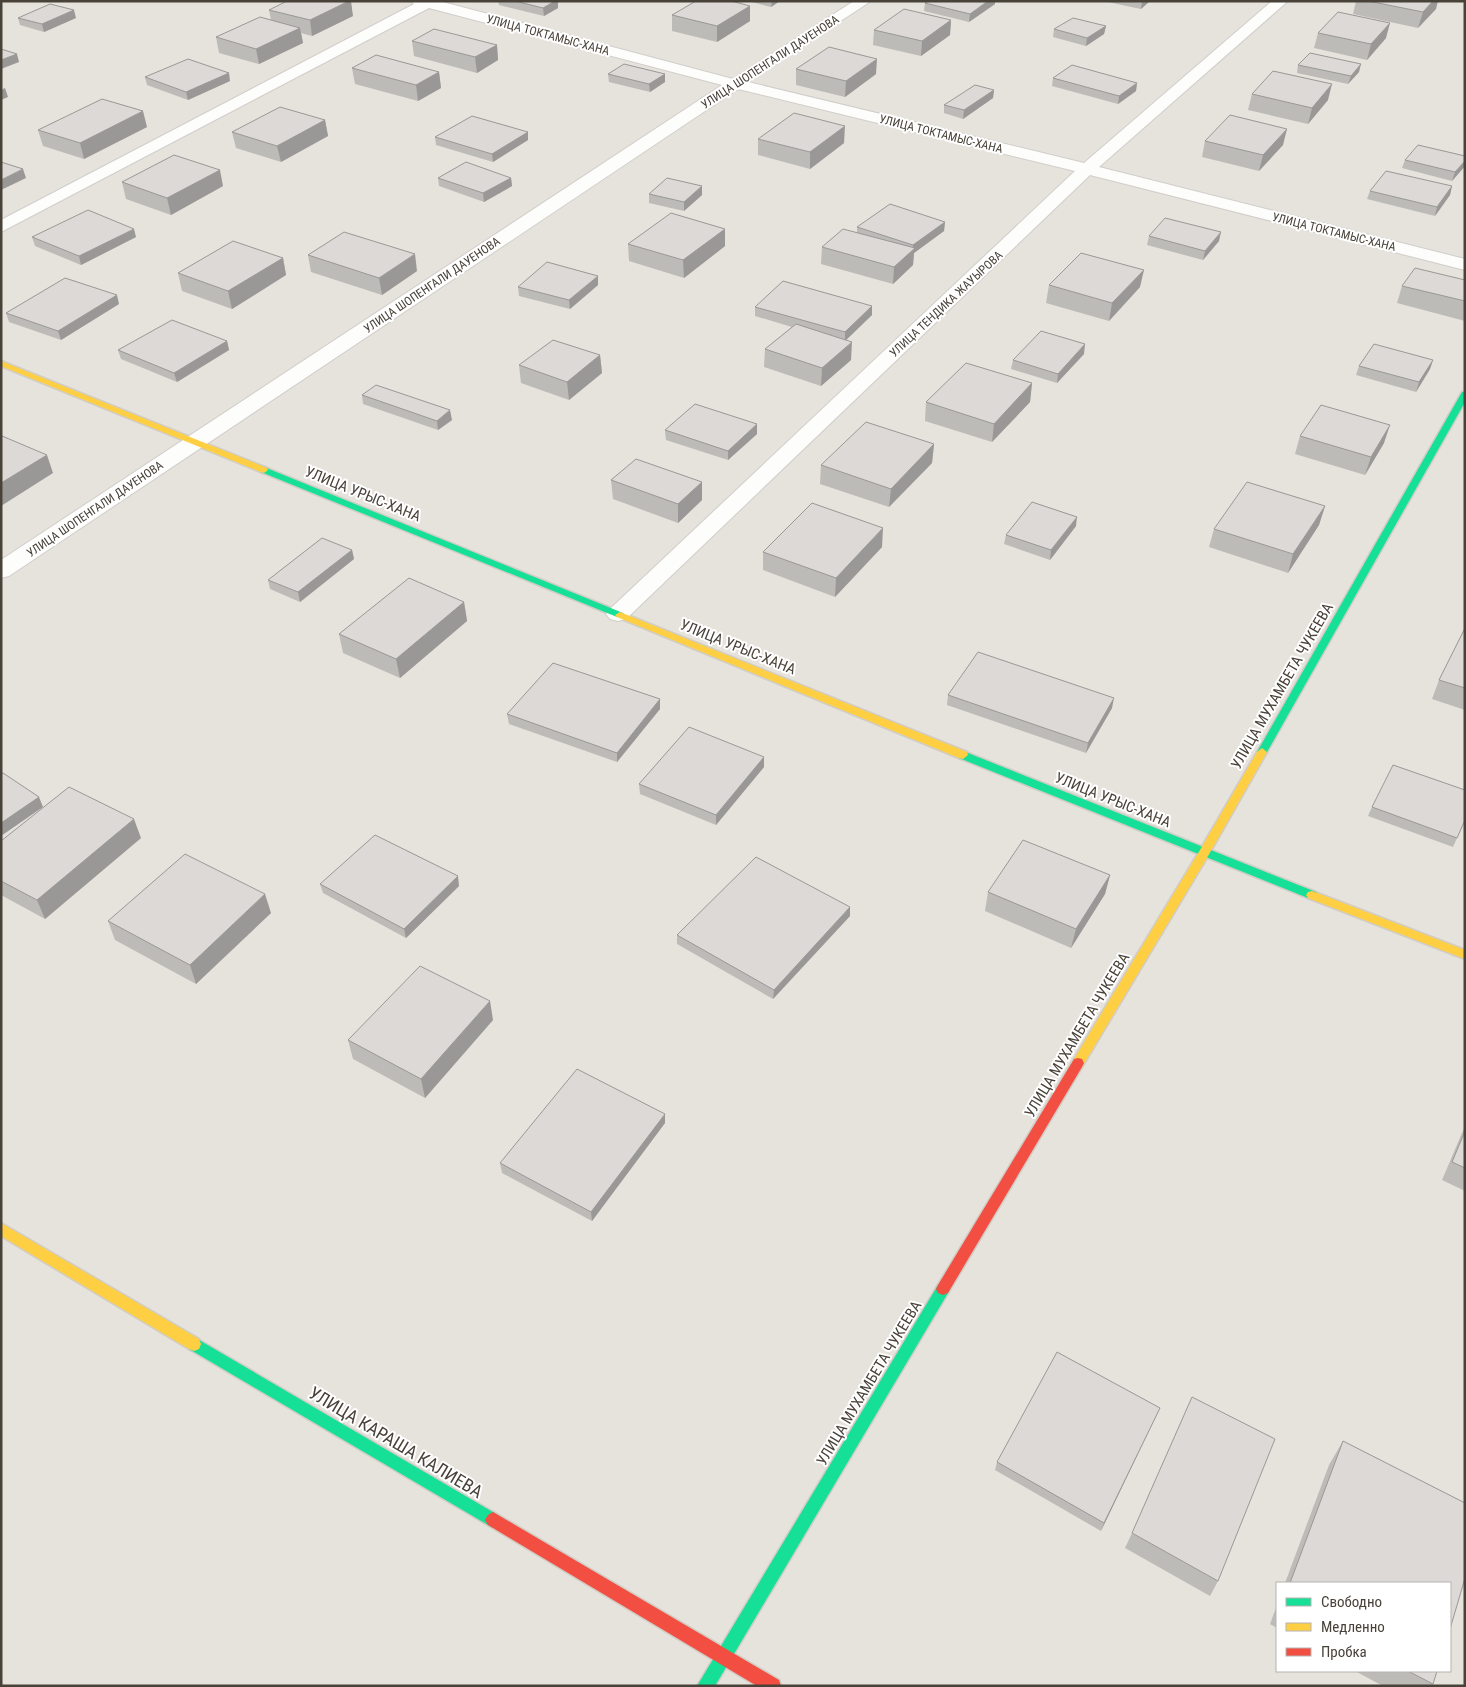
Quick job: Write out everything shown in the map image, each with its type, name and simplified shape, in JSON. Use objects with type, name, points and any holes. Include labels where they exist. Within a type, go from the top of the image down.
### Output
[{"type":"street","name":"УЛИЦА ШОПЕНГАЛИ ДАУЕНОВА","points":[[1,571],[735,84],[864,1]]},
{"type":"street","name":"УЛИЦА ТЕНДИКА ЖАУЫРОВА","points":[[618,614],[1087,169],[1281,1]]},
{"type":"street","name":"УЛИЦА ТОКТАМЫС-ХАНА","points":[[426,2],[735,84],[1087,169],[1465,265]]},
{"type":"street","points":[[1,227],[426,2]]},
{"type":"street","name":"УЛИЦА УРЫС-ХАНА","points":[[1,363],[1204,853],[1465,955]]},
{"type":"street","name":"УЛИЦА МУХАМБЕТА ЧУКЕЕВА","points":[[705,1686],[1204,853],[1465,394]]},
{"type":"street","name":"УЛИЦА КАРАША КАЛИЕВА","points":[[1,1229],[773,1686]]},
{"type":"shaded area","points":[[1,1],[1465,1],[1465,1686],[1,1686]]},
{"type":"building","points":[[287,1],[349,1],[310,20],[269,10]]},
{"type":"building","points":[[515,1],[555,1],[543,8]]},
{"type":"building","points":[[696,1],[731,1],[750,6],[717,26],[672,15]]},
{"type":"building","points":[[928,1],[988,1],[970,14],[925,3]]},
{"type":"building","points":[[1368,1],[1433,1],[1423,12]]},
{"type":"building","points":[[50,4],[74,10],[42,24],[18,18]]},
{"type":"building","points":[[904,9],[951,20],[922,41],[874,30]]},
{"type":"building","points":[[1338,12],[1390,23],[1371,44],[1318,33]]},
{"type":"building","points":[[260,17],[300,28],[256,49],[216,37]]},
{"type":"building","points":[[1073,18],[1106,26],[1087,38],[1054,29]]},
{"type":"building","points":[[434,29],[497,45],[475,57],[412,41]]},
{"type":"building","points":[[829,47],[877,59],[846,81],[796,69]]},
{"type":"building","points":[[1,49],[17,54],[1,60]]},
{"type":"building","points":[[1310,53],[1361,64],[1351,76],[1298,65]]},
{"type":"building","points":[[376,55],[439,72],[416,85],[352,68]]},
{"type":"building","points":[[188,59],[229,73],[186,92],[145,77]]},
{"type":"building","points":[[624,64],[665,74],[649,84],[608,74]]},
{"type":"building","points":[[1072,65],[1137,83],[1119,96],[1053,78]]},
{"type":"building","points":[[1273,71],[1332,84],[1312,108],[1252,94]]},
{"type":"building","points":[[975,85],[994,90],[964,110],[944,105]]},
{"type":"building","points":[[102,99],[143,111],[80,143],[38,130]]},
{"type":"building","points":[[280,107],[325,120],[277,146],[232,132]]},
{"type":"building","points":[[794,113],[845,126],[810,152],[758,139]]},
{"type":"building","points":[[1230,115],[1287,129],[1263,155],[1205,141]]},
{"type":"building","points":[[472,116],[528,132],[492,154],[435,137]]},
{"type":"building","points":[[1418,145],[1465,156],[1465,161],[1455,172],[1405,160]]},
{"type":"building","points":[[174,155],[220,170],[167,198],[122,182]]},
{"type":"building","points":[[1,162],[23,169],[1,180]]},
{"type":"building","points":[[466,162],[511,178],[483,193],[438,178]]},
{"type":"building","points":[[1386,171],[1452,186],[1437,207],[1370,191]]},
{"type":"building","points":[[667,178],[702,186],[684,202],[649,194]]},
{"type":"building","points":[[890,204],[945,222],[913,245],[857,227]]},
{"type":"building","points":[[88,210],[134,229],[79,256],[32,237]]},
{"type":"building","points":[[671,213],[725,229],[683,260],[628,244]]},
{"type":"building","points":[[1165,218],[1221,232],[1205,251],[1149,236]]},
{"type":"building","points":[[843,229],[915,248],[894,267],[822,247]]},
{"type":"building","points":[[344,232],[415,254],[379,278],[308,255]]},
{"type":"building","points":[[233,241],[283,258],[228,291],[178,273]]},
{"type":"building","points":[[1081,253],[1144,270],[1112,303],[1049,285]]},
{"type":"building","points":[[547,262],[598,276],[569,300],[518,287]]},
{"type":"building","points":[[1415,268],[1465,280],[1465,301],[1402,286]]},
{"type":"building","points":[[65,278],[117,295],[58,331],[6,313]]},
{"type":"building","points":[[783,281],[872,306],[845,332],[755,307]]},
{"type":"building","points":[[172,320],[227,341],[174,373],[118,350]]},
{"type":"building","points":[[796,324],[852,342],[822,368],[765,349]]},
{"type":"building","points":[[1041,331],[1085,344],[1058,374],[1013,360]]},
{"type":"building","points":[[553,340],[600,355],[567,382],[519,365]]},
{"type":"building","points":[[1374,344],[1433,360],[1419,382],[1359,366]]},
{"type":"building","points":[[966,363],[1032,383],[994,424],[926,402]]},
{"type":"building","points":[[376,385],[450,410],[437,421],[362,395]]},
{"type":"building","points":[[695,404],[757,424],[728,451],[665,430]]},
{"type":"building","points":[[1321,405],[1390,425],[1371,457],[1300,436]]},
{"type":"building","points":[[866,422],[934,444],[891,489],[821,465]]},
{"type":"building","points":[[2,436],[47,455],[1,483]]},
{"type":"building","points":[[636,459],[702,482],[678,504],[611,480]]},
{"type":"building","points":[[1247,482],[1325,506],[1293,554],[1214,529]]},
{"type":"building","points":[[1032,502],[1077,517],[1051,550],[1006,535]]},
{"type":"building","points":[[812,503],[883,528],[836,578],[763,552]]},
{"type":"building","points":[[322,538],[352,550],[298,592],[268,580]]},
{"type":"building","points":[[409,578],[464,602],[396,659],[339,634]]},
{"type":"building","points":[[1465,628],[1465,688],[1439,680]]},
{"type":"building","points":[[978,652],[1114,698],[1088,743],[948,695]]},
{"type":"building","points":[[553,663],[660,699],[617,753],[507,714]]},
{"type":"building","points":[[689,727],[764,757],[716,815],[639,784]]},
{"type":"building","points":[[1393,765],[1465,790],[1465,820],[1457,838],[1372,807]]},
{"type":"building","points":[[3,773],[39,797],[1,823],[1,774]]},
{"type":"building","points":[[69,787],[134,819],[37,900],[1,881],[1,841]]},
{"type":"building","points":[[375,835],[458,876],[404,929],[320,884]]},
{"type":"building","points":[[1023,840],[1110,875],[1076,929],[988,892]]},
{"type":"building","points":[[185,854],[265,894],[190,965],[108,921]]},
{"type":"building","points":[[756,857],[850,907],[774,990],[677,935]]},
{"type":"building","points":[[420,966],[490,1001],[421,1079],[348,1040]]},
{"type":"building","points":[[577,1069],[665,1114],[591,1212],[500,1163]]},
{"type":"building","points":[[1465,1131],[1465,1168],[1452,1162]]},
{"type":"building","points":[[1057,1352],[1160,1408],[1104,1523],[997,1462]]},
{"type":"building","points":[[1192,1397],[1275,1439],[1218,1581],[1132,1533]]},
{"type":"building","points":[[1343,1441],[1465,1503],[1465,1578],[1451,1626],[1451,1582],[1290,1582]]},
{"type":"building","points":[[1410,1672],[1437,1672],[1433,1684]]},
{"type":"traffic: fast","points":[[1262,752],[1465,394]]},
{"type":"traffic: fast","points":[[264,470],[620,615]]},
{"type":"traffic: fast","points":[[963,755],[1312,895]]},
{"type":"traffic: fast","points":[[705,1686],[943,1289]]},
{"type":"traffic: fast","points":[[194,1344],[493,1520]]},
{"type":"traffic: slow","points":[[1,363],[264,470]]},
{"type":"traffic: slow","points":[[620,615],[963,755]]},
{"type":"traffic: slow","points":[[1078,1063],[1204,853],[1262,752]]},
{"type":"traffic: slow","points":[[1312,895],[1465,955]]},
{"type":"traffic: slow","points":[[1,1229],[194,1344]]},
{"type":"traffic: jam","points":[[943,1289],[1078,1063]]},
{"type":"traffic: jam","points":[[493,1520],[773,1686]]}]
